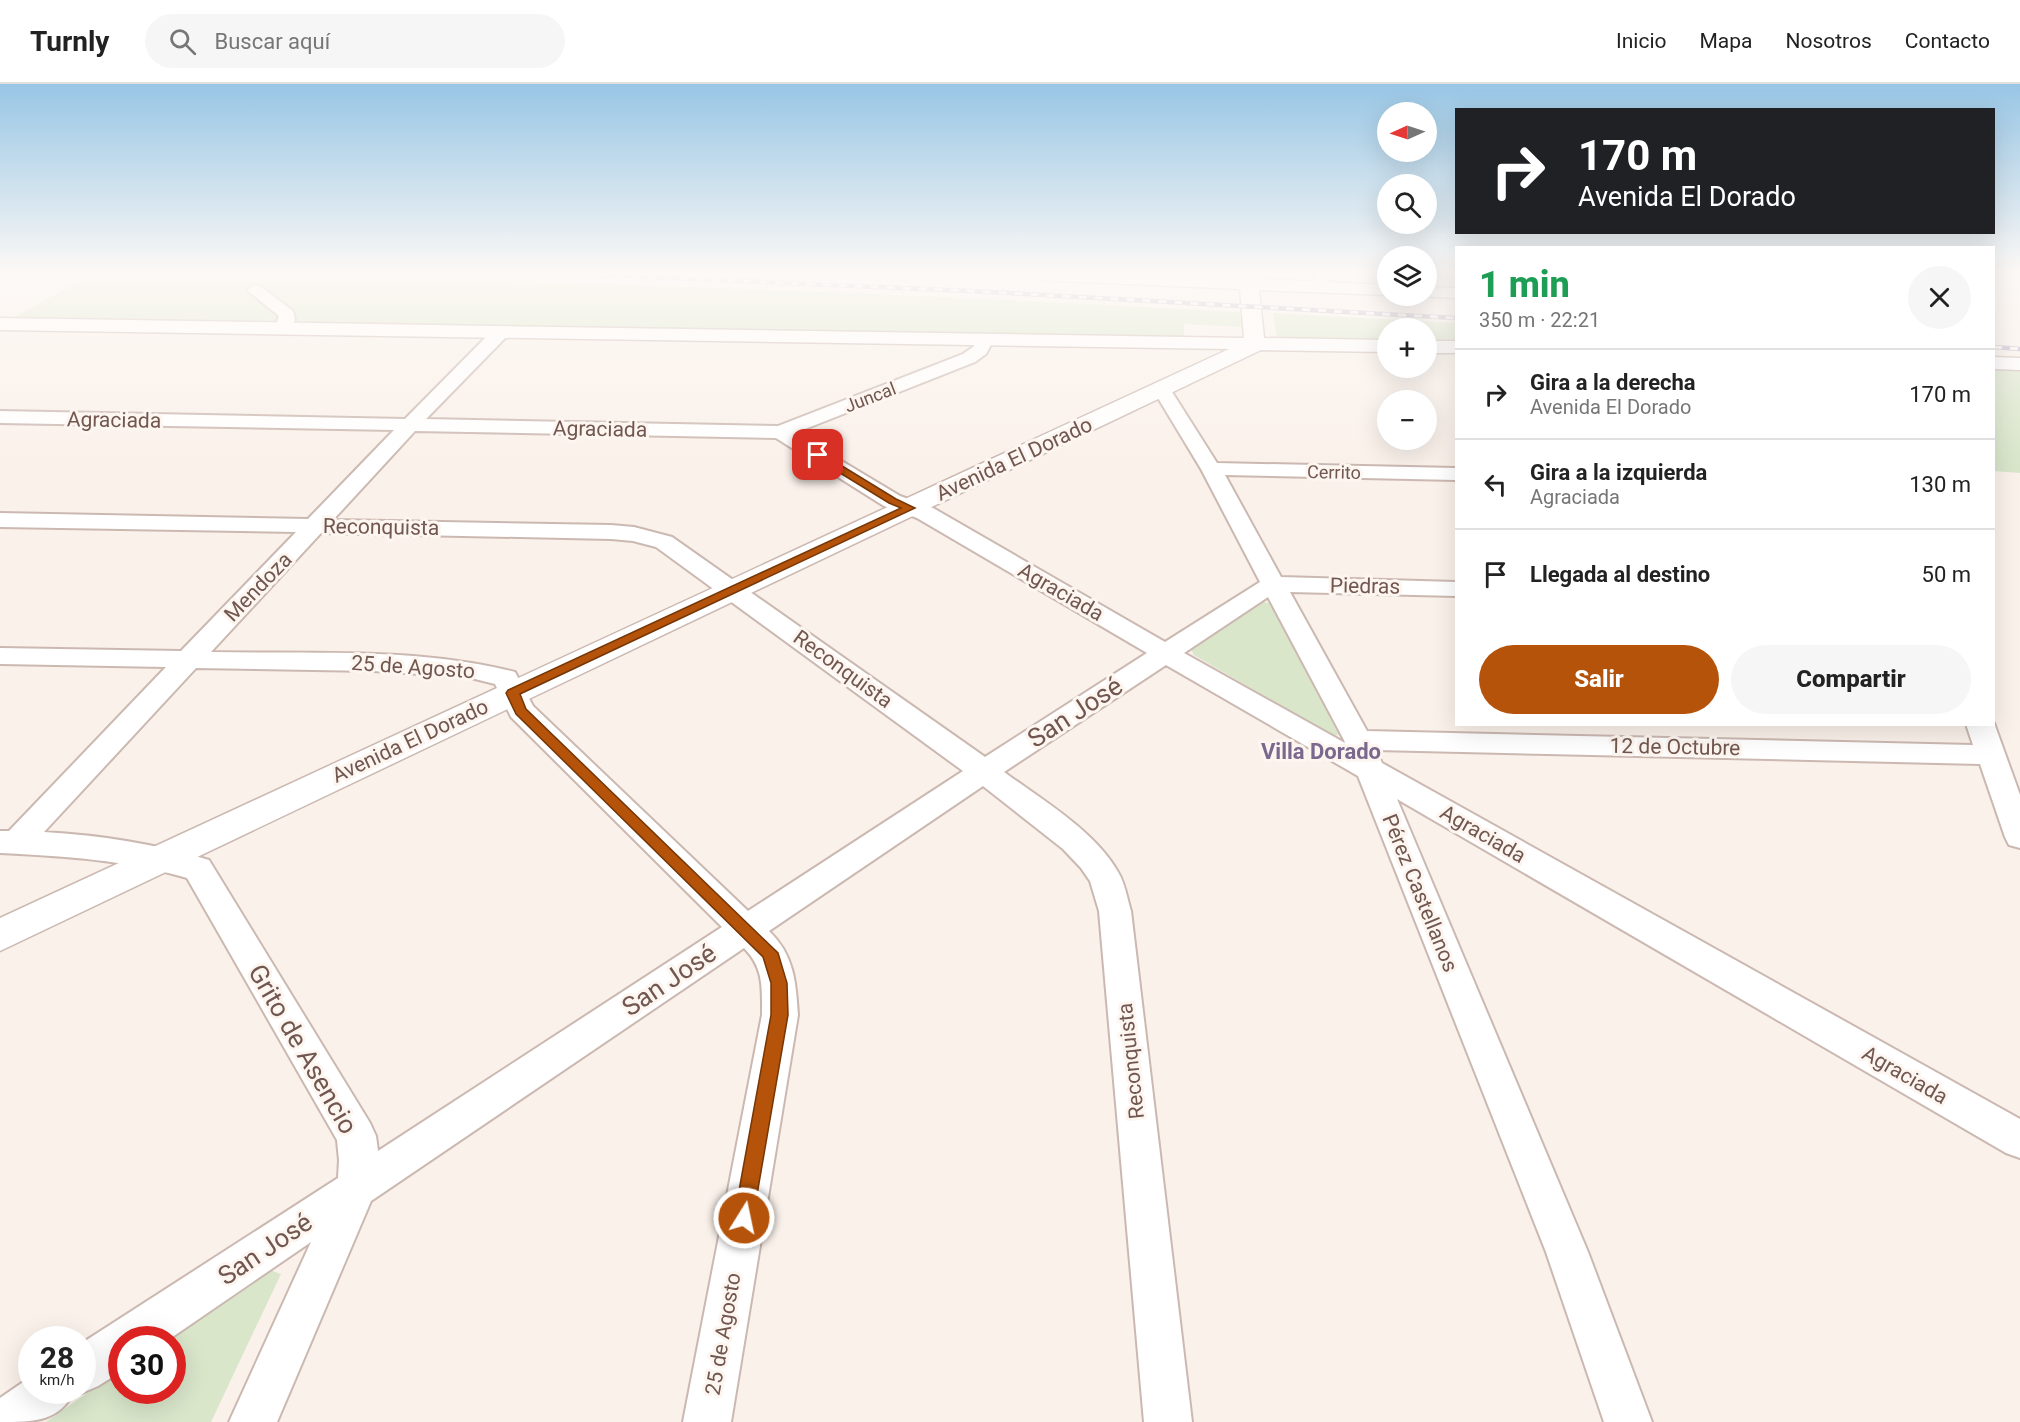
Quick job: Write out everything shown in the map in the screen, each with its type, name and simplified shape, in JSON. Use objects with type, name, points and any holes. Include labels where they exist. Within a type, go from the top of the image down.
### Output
[{"type":"street","name":"Mendoza","points":[[8,842],[188,660],[496,337]]},
{"type":"street","points":[[878,337],[1377,346]]},
{"type":"street","points":[[1253,337],[1255,345]]},
{"type":"street","name":"Juncal","points":[[780,432],[969,358],[980,350],[986,339]]},
{"type":"street","name":"Avenida El Dorado","points":[[0,934],[1255,345]]},
{"type":"street","points":[[1437,347],[1455,347]]},
{"type":"street","points":[[1995,363],[2020,364]]},
{"type":"street","name":"Pérez Castellanos","points":[[1161,388],[1211,470],[1358,740],[1567,1252],[1628,1422]]},
{"type":"street","name":"Agraciada","points":[[0,417],[780,432],[892,501],[925,513],[1165,653],[2020,1140]]},
{"type":"street","name":"Cerrito","points":[[1211,470],[1455,474]]},
{"type":"street","name":"Reconquista","points":[[0,520],[634,534],[664,542],[984,771],[1074,841],[1099,868],[1111,893],[1117,923],[1168,1422]]},
{"type":"street","name":"Piedras","points":[[1273,584],[1455,589]]},
{"type":"street","name":"San José","points":[[149,1326],[984,771],[1273,584]]},
{"type":"street","name":"25 de Agosto","points":[[0,656],[373,663],[467,669],[506,678],[521,711],[747,928],[770,953],[779,983],[780,1015],[707,1422]]},
{"type":"street","points":[[1981,726],[2020,837]]},
{"type":"street","name":"12 de Octubre","points":[[1358,740],[1992,755]]},
{"type":"street","name":"Grito de Asencio","points":[[8,842],[98,849],[161,858],[198,869],[357,1136],[359,1160],[357,1187],[253,1422]]},
{"type":"street","points":[[4,1422],[31,1404]]},
{"type":"green space","points":[[1301,337],[1377,337],[1377,339]]},
{"type":"green space","points":[[1437,337],[1455,337],[1455,340],[1437,340]]},
{"type":"green space","points":[[1995,369],[2020,370],[2020,473],[1995,471]]},
{"type":"green space","points":[[1261,602],[1270,603],[1339,735],[1333,736],[1194,655],[1191,649]]},
{"type":"green space","points":[[267,1269],[281,1274],[211,1422],[46,1422],[71,1404],[96,1404],[96,1387],[108,1378],[108,1404],[186,1404],[186,1326],[184,1326]]},
{"type":"railway","points":[[1995,347],[2020,349]]},
{"type":"district","name":"Villa Dorado","points":[[1321,751]]},
{"type":"route","points":[[744,1218],[780,1015],[779,983],[770,953],[747,928],[521,711],[512,693],[910,508],[892,501],[818,455]]}]
